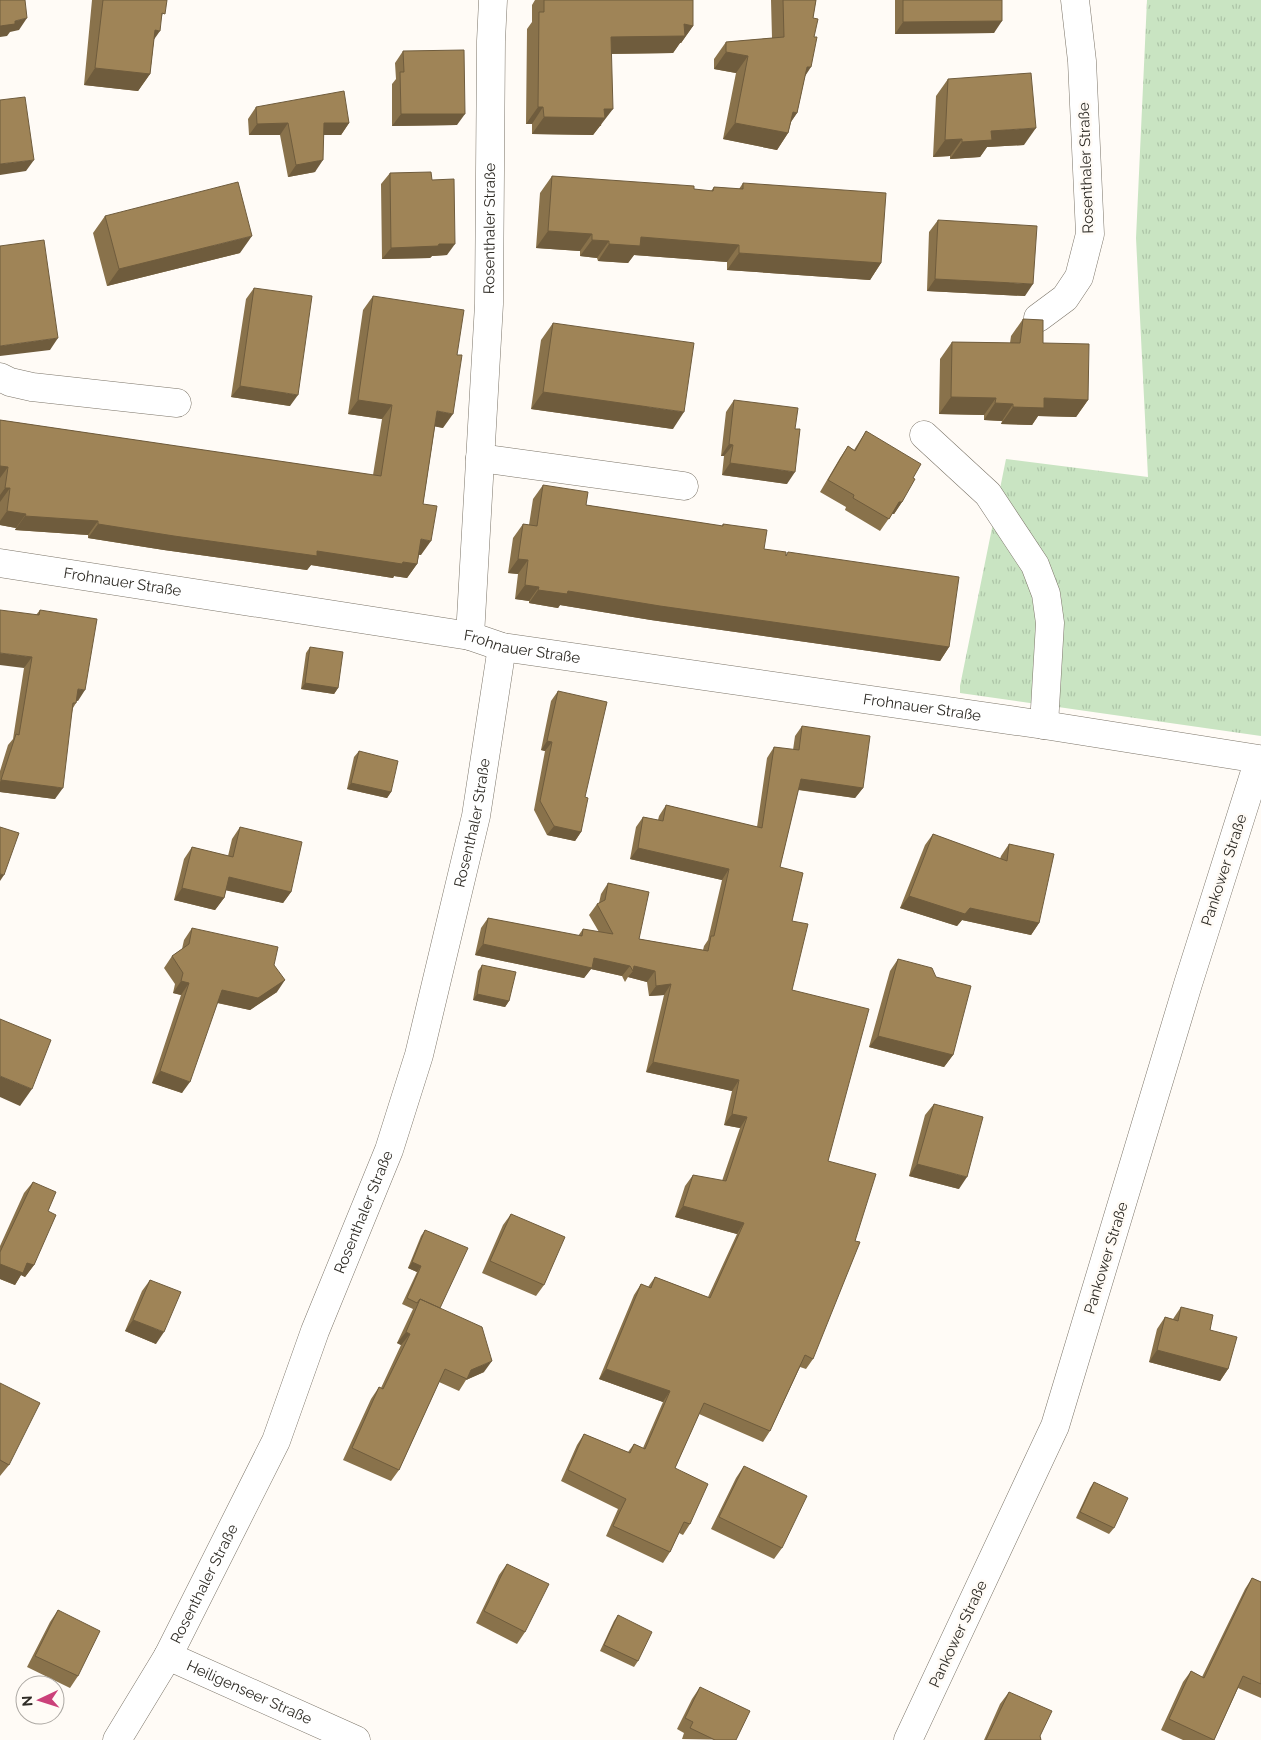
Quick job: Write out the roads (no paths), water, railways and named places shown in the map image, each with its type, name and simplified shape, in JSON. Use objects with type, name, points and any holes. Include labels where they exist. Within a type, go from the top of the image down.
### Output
[{"type":"street","name":"Rosenthaler Straße","points":[[470,636],[489,304],[493,0]]},
{"type":"street","name":"Rosenthaler Straße","points":[[1038,318],[1065,298],[1079,277],[1090,234],[1082,62],[1075,0]]},
{"type":"street","points":[[0,377],[10,382],[32,387],[178,403]]},
{"type":"street","points":[[924,435],[988,494],[1035,565],[1046,594],[1050,623],[1044,724]]},
{"type":"street","points":[[480,458],[684,486]]},
{"type":"street","name":"Frohnauer Straße","points":[[0,563],[470,636],[502,647],[1044,724],[1259,758]]},
{"type":"street","name":"Rosenthaler Straße","points":[[116,1740],[168,1656],[276,1441],[315,1331],[389,1150],[419,1055],[476,816],[502,647]]},
{"type":"street","name":"Pankower Straße","points":[[908,1740],[1055,1426],[1188,984],[1259,758]]},
{"type":"street","name":"Heiligenseer Straße","points":[[168,1656],[356,1740]]}]
